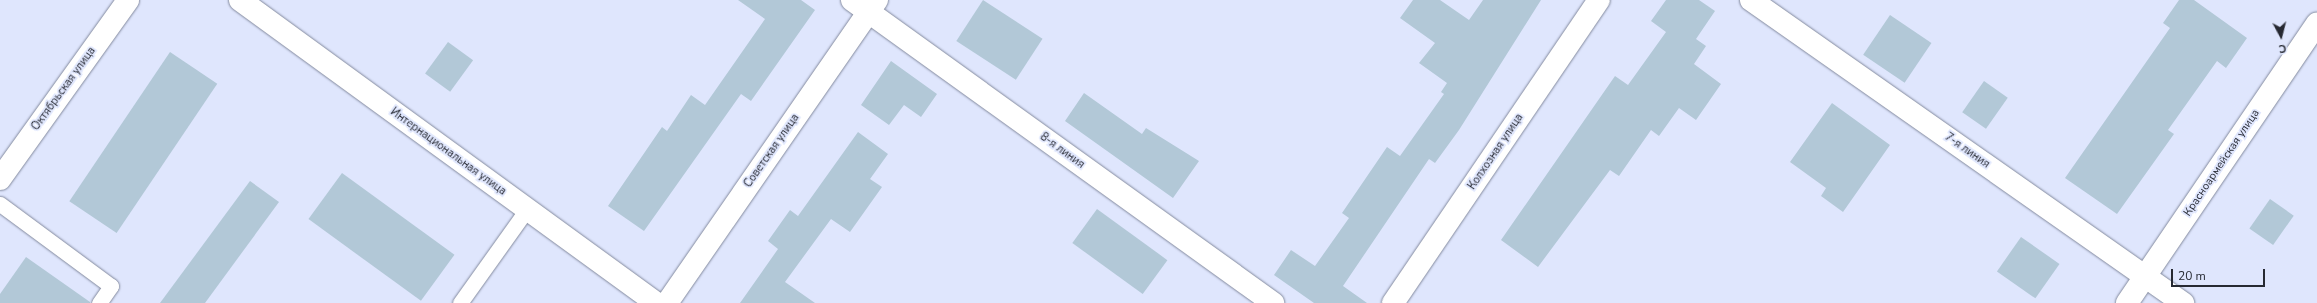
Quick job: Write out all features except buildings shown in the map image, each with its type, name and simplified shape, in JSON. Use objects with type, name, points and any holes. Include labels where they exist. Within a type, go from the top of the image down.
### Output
[{"type":"street","name":"Октябрьская улица","points":[[0,179],[128,0]]},
{"type":"street","name":"Интернациональная улица","points":[[240,0],[656,303]]},
{"type":"street","name":"Колхозная улица","points":[[1393,303],[1600,0]]},
{"type":"street","name":"7-я линия","points":[[1751,0],[2183,303]]},
{"type":"street","name":"Советская улица","points":[[667,303],[866,4]]},
{"type":"street","name":"8-я линия","points":[[866,4],[1273,303]]},
{"type":"street","name":"Красноармейская улица","points":[[2127,303],[2317,23]]},
{"type":"lane","points":[[0,204],[111,286],[99,303]]},
{"type":"lane","points":[[460,303],[527,209]]}]
